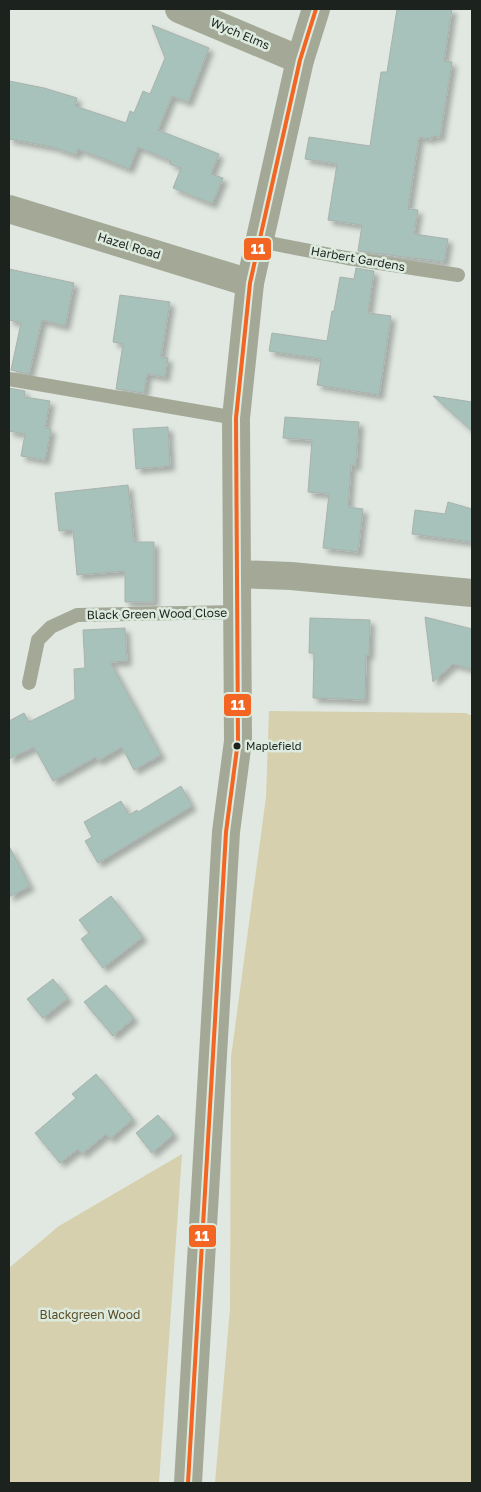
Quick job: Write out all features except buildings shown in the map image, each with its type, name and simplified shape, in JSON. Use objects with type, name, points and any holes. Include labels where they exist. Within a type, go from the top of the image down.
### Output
[{"type":"street","name":"Wych Elms","points":[[179,9],[300,60]]},
{"type":"street","points":[[188,1483],[226,832],[238,741],[236,418],[250,283],[300,60],[316,9]]},
{"type":"street","name":"Hazel Road","points":[[9,209],[250,283]]},
{"type":"street","points":[[237,574],[301,577],[472,593]]},
{"type":"lane","name":"Harbert Gardens","points":[[259,241],[347,258],[458,275]]},
{"type":"lane","points":[[9,379],[236,418]]},
{"type":"lane","name":"Black Green Wood Close","points":[[29,683],[38,640],[51,627],[77,615],[238,612]]},
{"type":"green space","points":[[269,711],[466,713],[472,716],[472,1483],[215,1483],[230,1308],[231,1057],[266,797]]},
{"type":"green space","name":"Blackgreen Wood","points":[[182,1154],[159,1483],[9,1483],[9,1268],[59,1226]]},
{"type":"transit line","name":"11","points":[[188,1483],[226,832],[238,741],[236,418],[250,283],[300,60],[316,9]]},
{"type":"place","name":"Maplefield","points":[[237,746]]}]
